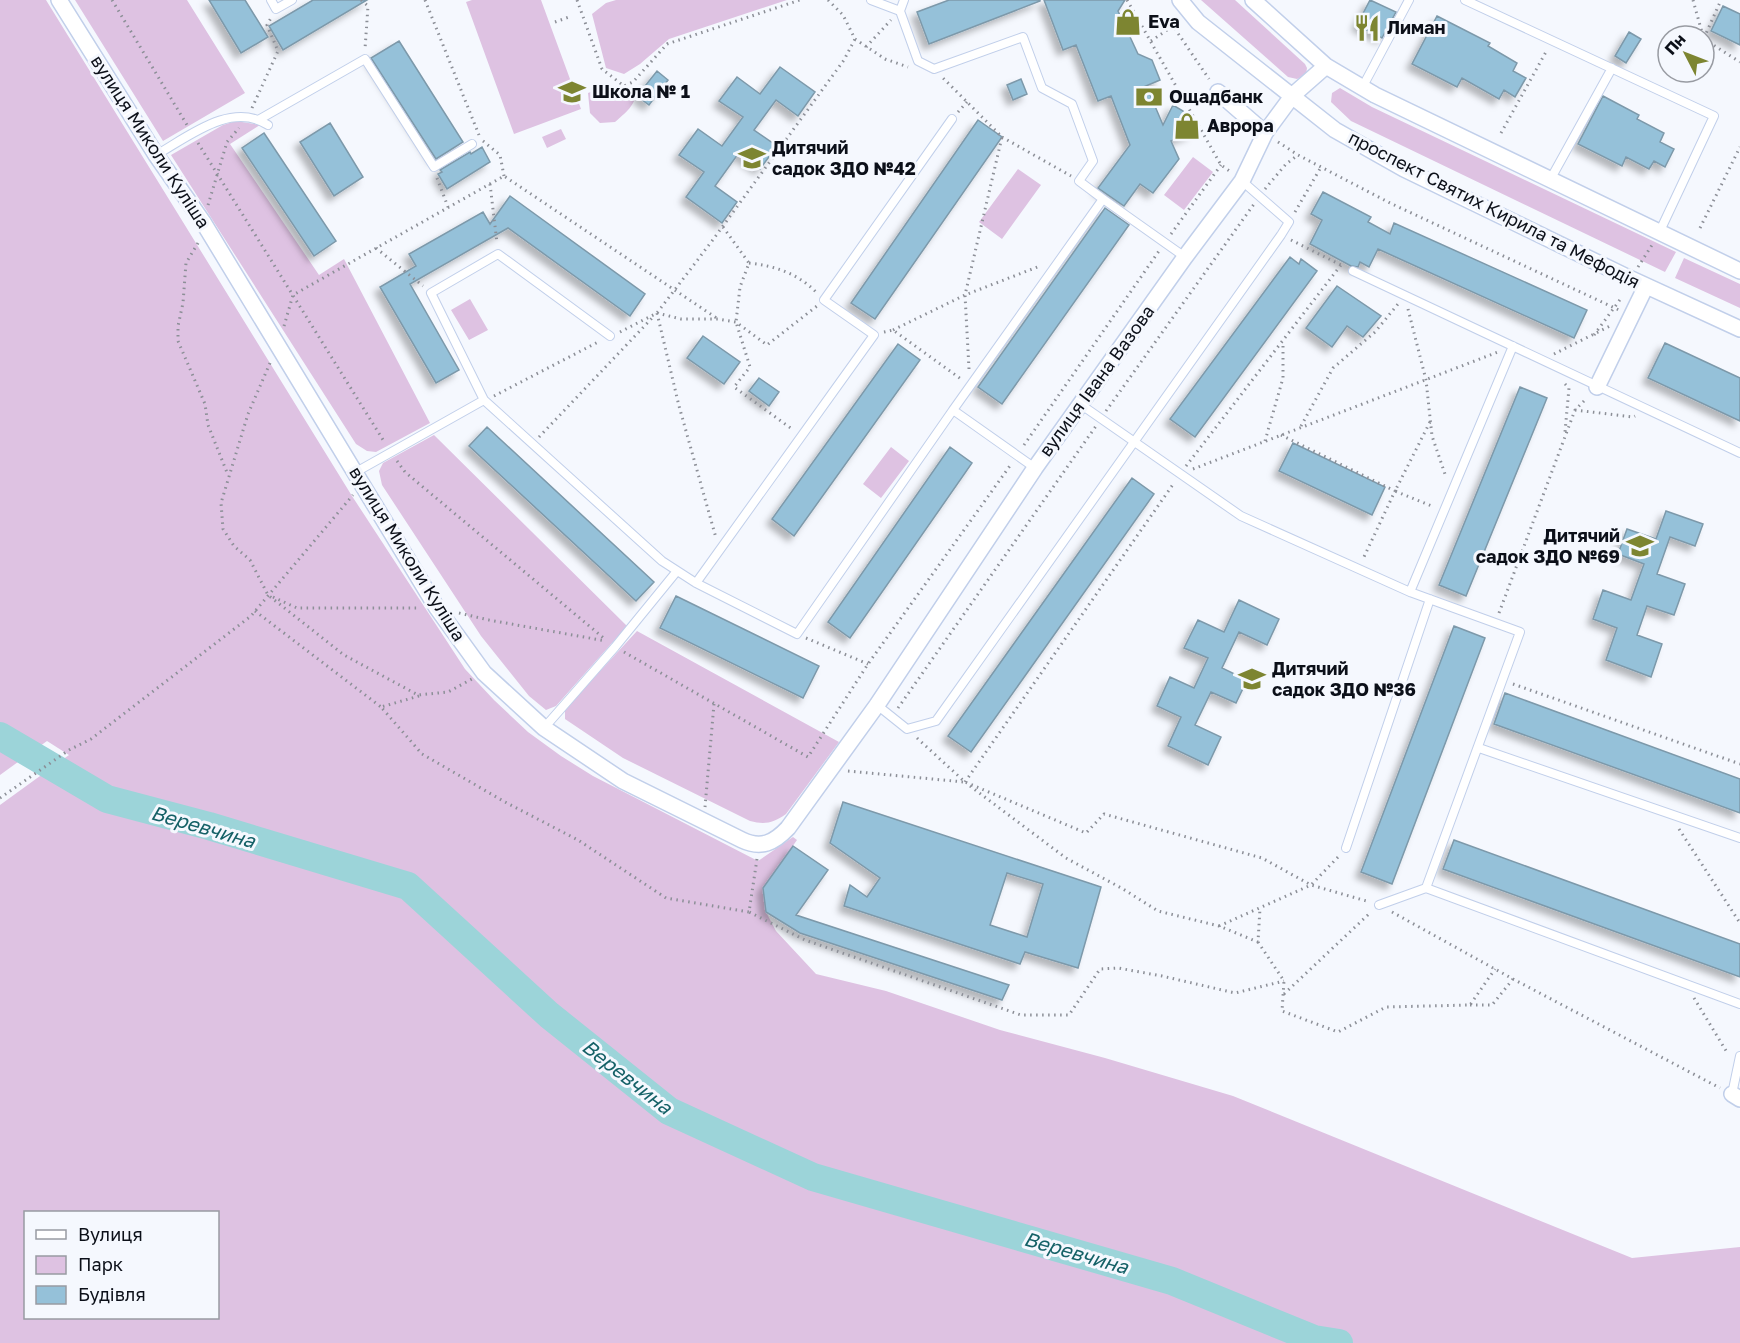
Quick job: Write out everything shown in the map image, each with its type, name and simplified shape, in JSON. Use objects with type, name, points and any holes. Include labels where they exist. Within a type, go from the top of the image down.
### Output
[{"type":"street","name":"вулиця Миколи Куліша","points":[[59,0],[156,155],[203,222],[437,608],[484,673],[543,728],[622,780],[751,844],[759,845]]},
{"type":"street","name":"проспект Святих Кирила та Мефодія","points":[[1180,0],[1198,22],[1335,130],[1404,169],[1740,329]]},
{"type":"street","points":[[1253,0],[1326,66],[1362,88],[1740,271]]},
{"type":"street","name":"вулиця Івана Вазова","points":[[877,705],[1035,468],[1242,181],[1265,133],[1293,95],[1326,66]]},
{"type":"street","points":[[1218,92],[1265,133]]},
{"type":"street","points":[[1597,387],[1646,286]]},
{"type":"street","points":[[759,845],[770,843],[788,828],[877,705]]},
{"type":"lane","points":[[271,0],[276,9],[292,0]]},
{"type":"lane","points":[[871,0],[900,10]]},
{"type":"lane","points":[[904,0],[900,10],[918,61],[934,69],[1023,37],[1042,88],[1072,104],[1083,132],[1093,161],[1079,181],[1185,257]]},
{"type":"lane","points":[[1362,88],[1409,0]]},
{"type":"lane","points":[[1465,0],[1714,116],[1659,233]]},
{"type":"lane","points":[[260,119],[365,59],[434,167],[472,144]]},
{"type":"lane","points":[[1550,180],[1612,68]]},
{"type":"lane","points":[[156,155],[223,119],[248,117],[260,119],[268,125]]},
{"type":"lane","points":[[696,583],[874,335],[824,300],[952,119]]},
{"type":"lane","points":[[877,705],[907,729],[936,722],[1281,235],[1288,222],[1242,181]]},
{"type":"lane","points":[[610,336],[498,254],[431,293],[484,400],[531,445],[662,561],[696,583],[797,634],[1103,199]]},
{"type":"lane","points":[[1353,271],[1740,453]]},
{"type":"lane","points":[[1410,592],[1514,346]]},
{"type":"lane","points":[[356,472],[484,400]]},
{"type":"lane","points":[[1080,404],[1241,516],[1410,592],[1520,632],[1426,888]]},
{"type":"lane","points":[[953,410],[1035,468]]},
{"type":"lane","points":[[543,728],[615,647],[677,571]]},
{"type":"lane","points":[[1346,848],[1431,599]]},
{"type":"lane","points":[[1479,748],[1740,838]]},
{"type":"lane","points":[[1379,905],[1426,888],[1740,1004]]},
{"type":"lane","points":[[1736,1058],[1736,1097]]},
{"type":"path","points":[[112,0],[217,174],[405,472],[607,641],[489,620],[437,608],[297,608],[268,596]]},
{"type":"path","points":[[361,0],[368,6],[365,59]]},
{"type":"path","points":[[425,0],[481,140],[500,154],[504,176],[718,319]]},
{"type":"path","points":[[577,0],[602,69],[624,86],[633,82],[666,44],[800,0]]},
{"type":"path","points":[[828,0],[843,15],[855,39],[866,47],[885,59],[910,67],[934,69],[1002,137],[1079,181]]},
{"type":"path","points":[[1127,0],[1221,165],[1242,181]]},
{"type":"path","points":[[1693,0],[1700,24]]},
{"type":"path","points":[[1710,24],[1721,0]]},
{"type":"path","points":[[229,476],[208,425],[205,404],[178,341],[177,326],[183,303],[186,262],[197,243],[227,142],[248,117],[278,51],[267,25],[276,9]]},
{"type":"path","points":[[866,47],[900,10]]},
{"type":"path","points":[[555,22],[569,17]]},
{"type":"path","points":[[1151,41],[1173,26],[1218,92],[1186,104]]},
{"type":"path","points":[[531,445],[657,313],[723,227],[844,60],[855,39]]},
{"type":"path","points":[[1501,132],[1552,42]]},
{"type":"path","points":[[1716,46],[1740,62]]},
{"type":"path","points":[[1265,133],[1298,155],[1390,203],[1630,316]]},
{"type":"path","points":[[970,386],[965,295],[1002,137]]},
{"type":"path","points":[[1700,228],[1740,147]]},
{"type":"path","points":[[891,717],[1259,196],[1286,164],[1298,155]]},
{"type":"path","points":[[615,647],[808,757],[868,664],[1221,165]]},
{"type":"path","points":[[434,167],[448,207]]},
{"type":"path","points":[[1288,222],[1321,167]]},
{"type":"path","points":[[484,673],[448,692],[418,695],[344,655],[268,596],[250,560],[234,546],[223,529],[221,503],[249,414],[277,346],[293,295],[504,176]]},
{"type":"path","points":[[489,183],[498,254]]},
{"type":"path","points":[[484,400],[657,313],[681,319],[718,319],[736,322],[767,345],[824,300],[804,280],[772,266],[749,263],[723,227]]},
{"type":"path","points":[[1631,279],[1659,233]]},
{"type":"path","points":[[1281,235],[1353,271]]},
{"type":"path","points":[[376,248],[431,293]]},
{"type":"path","points":[[874,335],[893,330],[965,295],[1061,258]]},
{"type":"path","points":[[749,263],[740,287],[736,322],[750,367],[734,387],[801,435]]},
{"type":"path","points":[[965,782],[1180,474],[1341,265]]},
{"type":"path","points":[[1405,295],[1426,380],[1432,436],[1452,493]]},
{"type":"path","points":[[1300,428],[1333,369],[1375,332],[1405,295]]},
{"type":"path","points":[[1594,335],[1622,298]]},
{"type":"path","points":[[657,313],[679,406],[719,550]]},
{"type":"path","points":[[1542,360],[1630,316]]},
{"type":"path","points":[[893,330],[970,386]]},
{"type":"path","points":[[1265,441],[1283,378],[1283,341]]},
{"type":"path","points":[[1180,474],[1514,346]]},
{"type":"path","points":[[1561,381],[1569,388],[1565,438]]},
{"type":"path","points":[[1495,623],[1575,410],[1597,387]]},
{"type":"path","points":[[1575,410],[1633,417],[1644,409]]},
{"type":"path","points":[[1359,569],[1430,421]]},
{"type":"path","points":[[1281,435],[1395,491],[1444,512]]},
{"type":"path","points":[[0,798],[69,750],[91,739],[255,611],[350,498],[365,487]]},
{"type":"path","points":[[255,611],[381,707],[422,754],[578,840],[666,898],[749,912],[805,940],[1021,1015],[1069,1016],[1100,969],[1118,968],[1235,993],[1284,981]]},
{"type":"path","points":[[797,634],[868,664]]},
{"type":"path","points":[[1503,680],[1740,764]]},
{"type":"path","points":[[381,707],[422,694]]},
{"type":"path","points":[[703,821],[714,704]]},
{"type":"path","points":[[907,729],[965,782],[1066,858],[1158,911],[1219,926],[1258,942],[1284,981],[1282,1011],[1338,1032],[1386,1007],[1492,1005],[1513,979]]},
{"type":"path","points":[[830,770],[965,782],[1086,832],[1104,814],[1262,858],[1311,885],[1379,905],[1736,1097]]},
{"type":"path","points":[[1668,813],[1740,923]]},
{"type":"path","points":[[749,912],[759,845]]},
{"type":"path","points":[[1219,926],[1311,885],[1346,848]]},
{"type":"path","points":[[1283,995],[1379,905]]},
{"type":"path","points":[[1258,942],[1260,908]]},
{"type":"path","points":[[1470,1005],[1495,969]]},
{"type":"path","points":[[1685,984],[1736,1058]]},
{"type":"green space","points":[[0,0],[46,0],[352,496],[465,669],[528,732],[561,756],[593,776],[758,861],[793,837],[797,840],[763,888],[766,912],[776,931],[816,974],[886,991],[1000,1030],[1233,1096],[1632,1258],[1740,1247],[1740,1343],[0,1343],[0,805],[69,755],[47,741],[0,775]]},
{"type":"green space","points":[[75,0],[187,0],[245,93],[163,141]]},
{"type":"green space","points":[[472,0],[541,0],[581,109],[514,134],[466,2]]},
{"type":"green space","points":[[616,0],[787,0],[669,39],[640,64],[624,74],[606,68],[592,14],[606,3]]},
{"type":"green space","points":[[1201,0],[1235,0],[1305,64],[1306,75],[1297,79],[1288,77]]},
{"type":"green space","points":[[604,87],[636,87],[633,103],[615,122],[600,123],[590,113],[588,93]]},
{"type":"green space","points":[[1340,88],[1372,107],[1676,252],[1665,272],[1351,121],[1331,102],[1332,93]]},
{"type":"green space","points":[[236,121],[260,125],[230,144],[319,275],[344,259],[430,423],[376,452],[367,451],[356,444],[171,155],[223,125]]},
{"type":"green space","points":[[561,129],[566,139],[547,148],[542,137]]},
{"type":"green space","points":[[1193,157],[1213,172],[1184,210],[1164,195]]},
{"type":"green space","points":[[1018,169],[1041,185],[1002,239],[979,222]]},
{"type":"green space","points":[[1684,258],[1740,284],[1740,308],[1675,278]]},
{"type":"green space","points":[[470,299],[488,330],[469,340],[451,310]]},
{"type":"green space","points":[[434,435],[627,626],[556,706],[546,710],[529,696],[481,636],[382,485],[379,471],[383,463]]},
{"type":"green space","points":[[891,447],[909,461],[881,498],[863,484]]},
{"type":"green space","points":[[637,631],[839,742],[786,814],[769,822],[750,821],[623,758],[565,719],[565,709]]},
{"type":"building","points":[[209,0],[245,0],[268,37],[241,53]]},
{"type":"building","points":[[313,0],[367,0],[283,50],[269,26]]},
{"type":"building","points":[[949,0],[1040,1],[929,44],[917,12]]},
{"type":"building","points":[[1044,0],[1125,0],[1118,11],[1138,54],[1152,60],[1160,80],[1141,88],[1149,92],[1163,125],[1173,105],[1183,111],[1192,133],[1171,141],[1179,159],[1153,193],[1140,184],[1124,206],[1098,188],[1130,145],[1111,96],[1098,101],[1076,45],[1063,50]]},
{"type":"building","points":[[1370,0],[1396,12],[1382,38],[1357,25]]},
{"type":"building","points":[[1723,6],[1740,14],[1740,45],[1716,33],[1714,24]]},
{"type":"building","points":[[1437,16],[1490,43],[1488,46],[1517,63],[1513,71],[1526,78],[1515,97],[1504,90],[1499,99],[1462,78],[1457,87],[1412,64]]},
{"type":"building","points":[[1629,32],[1641,39],[1626,63],[1615,56]]},
{"type":"building","points":[[399,41],[463,142],[436,159],[371,58]]},
{"type":"building","points":[[780,67],[815,92],[798,116],[776,100],[754,130],[777,146],[760,169],[738,154],[715,186],[737,202],[722,223],[686,197],[704,172],[679,155],[698,129],[722,146],[743,117],[719,101],[737,77],[760,94]]},
{"type":"building","points":[[657,71],[668,80],[649,105],[637,96]]},
{"type":"building","points":[[1021,79],[1027,94],[1013,100],[1007,85]]},
{"type":"building","points":[[1603,96],[1639,115],[1637,119],[1664,133],[1660,142],[1674,149],[1665,167],[1654,161],[1649,169],[1626,157],[1622,166],[1578,144]]},
{"type":"building","points":[[978,120],[1002,137],[875,319],[851,303]]},
{"type":"building","points":[[330,123],[363,177],[334,196],[300,142]]},
{"type":"building","points":[[264,133],[336,241],[314,256],[242,148]]},
{"type":"building","points":[[482,147],[490,162],[447,189],[438,174],[442,172],[440,170]]},
{"type":"building","points":[[1323,192],[1371,217],[1368,222],[1390,234],[1394,223],[1587,310],[1574,338],[1378,249],[1369,267],[1360,262],[1358,267],[1351,266],[1310,244],[1322,220],[1311,214]]},
{"type":"building","points":[[510,196],[645,294],[630,316],[508,228],[410,284],[459,370],[436,383],[380,287],[416,266],[409,254],[483,212],[490,224]]},
{"type":"building","points":[[1105,208],[1129,225],[1002,404],[978,387]]},
{"type":"building","points":[[1290,257],[1299,264],[1301,259],[1317,271],[1195,437],[1170,419]]},
{"type":"building","points":[[1337,286],[1381,316],[1363,337],[1347,326],[1332,347],[1306,328]]},
{"type":"building","points":[[703,336],[740,362],[724,384],[687,358]]},
{"type":"building","points":[[1665,343],[1740,378],[1740,421],[1648,378]]},
{"type":"building","points":[[898,344],[920,360],[794,536],[772,519]]},
{"type":"building","points":[[759,378],[779,392],[769,406],[749,391]]},
{"type":"building","points":[[1520,387],[1547,398],[1466,596],[1439,585]]},
{"type":"building","points":[[487,427],[654,582],[636,601],[469,446]]},
{"type":"building","points":[[1293,443],[1385,487],[1372,515],[1279,471]]},
{"type":"building","points":[[950,447],[972,463],[850,638],[828,622]]},
{"type":"building","points":[[1132,478],[1154,494],[971,752],[948,736]]},
{"type":"building","points":[[1666,511],[1703,524],[1695,546],[1670,537],[1657,574],[1685,584],[1674,615],[1647,606],[1637,635],[1662,644],[1651,677],[1606,660],[1617,628],[1593,619],[1603,590],[1631,600],[1644,564],[1618,554],[1627,529],[1656,539]]},
{"type":"building","points":[[676,596],[819,666],[803,698],[660,628]]},
{"type":"building","points":[[1239,600],[1279,619],[1267,645],[1239,632],[1222,668],[1247,680],[1236,703],[1211,692],[1195,725],[1221,737],[1208,765],[1168,746],[1181,717],[1157,706],[1170,677],[1194,688],[1208,658],[1184,648],[1198,620],[1224,632]]},
{"type":"building","points":[[1454,626],[1485,638],[1392,884],[1361,872]]},
{"type":"building","points":[[1505,693],[1740,779],[1740,813],[1494,724]]},
{"type":"building","points":[[843,802],[1101,887],[1078,968],[1025,952],[1020,964],[844,906],[850,885],[867,897],[880,878],[830,843]],"holes":[[[1007,873],[1043,884],[1027,937],[990,925]]]},
{"type":"building","points":[[1454,840],[1740,944],[1740,977],[1443,869]]},
{"type":"building","points":[[793,846],[828,870],[796,915],[1009,985],[1002,1000],[800,933],[766,912],[763,888]]},
{"type":"waterway","name":"Веревчина","points":[[0,736],[107,799],[209,826],[408,886],[549,1015],[669,1111],[813,1177],[1172,1281],[1314,1339],[1339,1343]]},
{"type":"place","name":"Eva","points":[[1128,22]]},
{"type":"place","name":"Лиман","points":[[1367,28]]},
{"type":"place","name":"Школа № 1","points":[[572,92]]},
{"type":"place","name":"Ощадбанк","points":[[1149,97]]},
{"type":"place","name":"Аврора","points":[[1187,126]]},
{"type":"place","name":"Дитячий садок ЗДО №42","points":[[752,158]]},
{"type":"place","name":"Дитячий садок ЗДО №69","points":[[1640,546]]},
{"type":"place","name":"Дитячий садок ЗДО №36","points":[[1252,679]]}]
